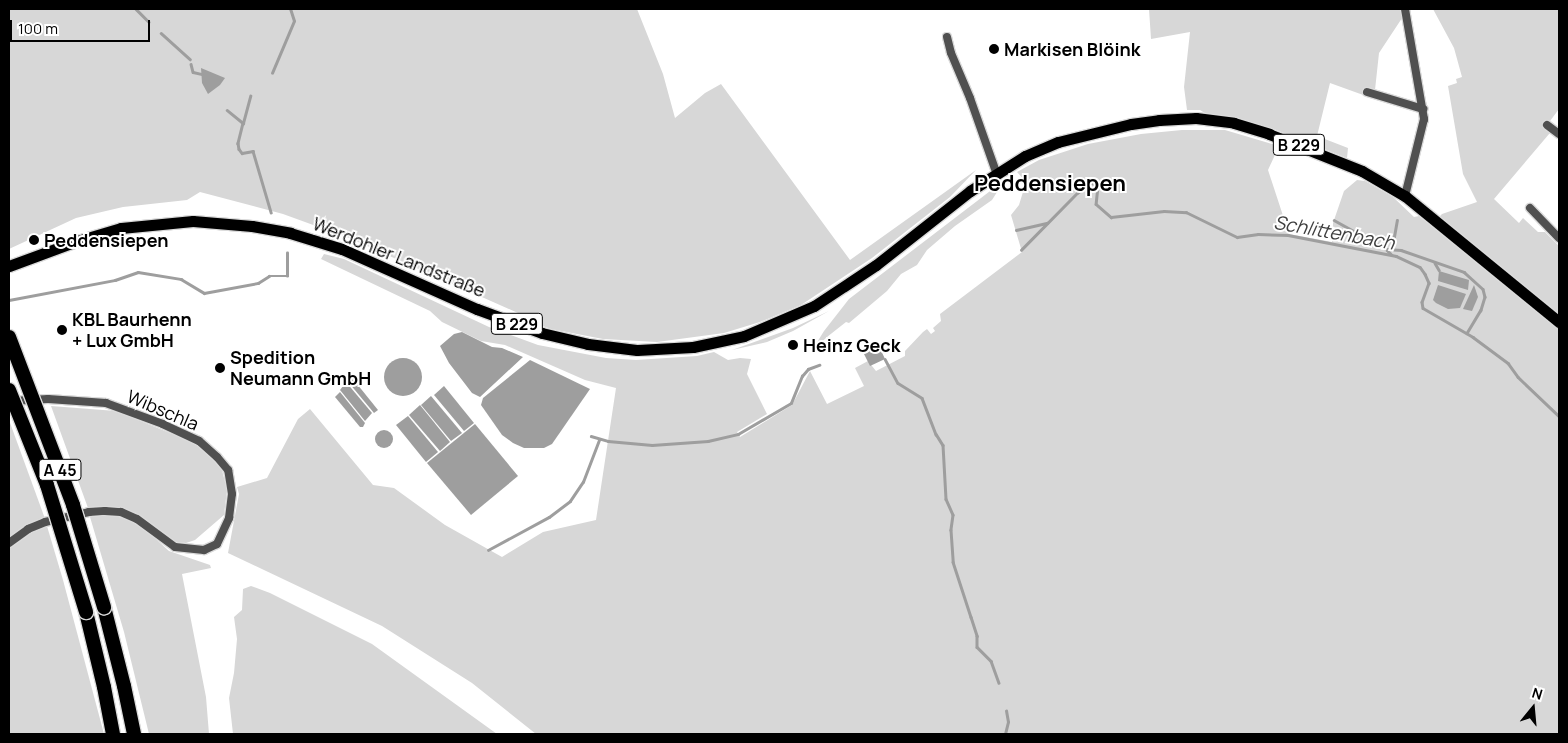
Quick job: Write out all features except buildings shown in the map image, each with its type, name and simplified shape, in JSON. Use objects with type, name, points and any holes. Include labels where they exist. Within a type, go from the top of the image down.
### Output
[{"type":"highway","name":"A 45","points":[[9,337],[73,505],[104,607],[134,734]]},
{"type":"highway","name":"A 45","points":[[9,390],[47,484],[86,612],[113,734]]},
{"type":"main road","name":"Werdohler Landstraße","points":[[9,266],[89,236],[121,228],[193,221],[234,224],[290,233],[342,249],[477,309],[542,333],[588,344],[638,350],[693,347],[744,336],[814,306],[876,265],[996,172],[1025,156],[1058,142],[1131,124],[1196,118],[1234,123],[1270,134],[1362,171],[1405,196],[1559,322]]},
{"type":"street","points":[[1405,9],[1424,119],[1405,196]]},
{"type":"street","points":[[947,36],[951,53],[970,98],[996,172]]},
{"type":"street","points":[[1367,92],[1422,109]]},
{"type":"street","points":[[1547,125],[1559,134]]},
{"type":"street","points":[[1530,208],[1559,238]]},
{"type":"street","name":"Wibschla","points":[[9,401],[48,399],[106,403],[163,424],[199,441],[224,464],[232,482],[229,518],[217,544],[204,550],[174,547],[137,519],[122,512],[105,511],[89,512],[45,522],[28,529],[9,543]]},
{"type":"shaded area","points":[[9,9],[637,9],[663,74],[675,118],[705,93],[721,84],[850,260],[976,170],[950,197],[872,258],[801,305],[760,322],[724,333],[657,342],[603,339],[551,329],[517,317],[518,313],[349,238],[283,214],[200,192],[187,200],[123,207],[76,218],[9,249]]},
{"type":"shaded area","points":[[1149,9],[1408,9],[1379,53],[1375,90],[1369,89],[1366,96],[1330,83],[1317,136],[1348,148],[1347,158],[1271,128],[1235,118],[1208,115],[1200,110],[1187,110],[1184,87],[1190,32],[1151,39]]},
{"type":"shaded area","points":[[1433,9],[1559,9],[1559,109],[1550,121],[1555,127],[1494,199],[1519,223],[1523,218],[1538,232],[1545,232],[1559,246],[1559,316],[1439,217],[1442,214],[1477,202],[1463,174],[1448,86],[1457,83],[1456,79],[1462,77],[1454,48]]},
{"type":"shaded area","points":[[201,68],[225,78],[220,85],[208,94],[202,83]]},
{"type":"shaded area","points":[[1182,130],[1225,130],[1279,146],[1268,170],[1289,234],[1332,242],[1333,223],[1344,191],[1357,180],[1365,181],[1393,197],[1414,217],[1419,216],[1559,330],[1559,734],[536,734],[472,683],[382,626],[228,553],[239,494],[237,487],[267,478],[298,419],[310,409],[373,485],[394,488],[445,525],[502,557],[543,532],[596,520],[616,388],[585,380],[505,345],[481,341],[442,322],[430,311],[321,259],[324,254],[344,259],[489,327],[538,345],[606,358],[636,360],[697,356],[714,352],[728,360],[751,359],[747,374],[767,414],[737,432],[740,437],[792,405],[810,371],[827,404],[864,386],[855,368],[868,361],[876,371],[905,356],[905,351],[923,332],[927,329],[931,334],[935,331],[933,328],[941,321],[940,314],[1022,252],[1011,215],[1019,205],[1026,182],[1017,172],[1039,160],[1088,144],[1141,134]]},
{"type":"shaded area","points":[[998,185],[999,189],[992,200],[955,226],[927,250],[917,265],[901,274],[887,291],[849,323],[846,322],[827,337],[811,352],[824,331],[849,299]]},
{"type":"shaded area","points":[[1439,271],[1469,280],[1468,290],[1438,281]]},
{"type":"shaded area","points":[[1438,285],[1466,294],[1460,308],[1448,309],[1433,300]]},
{"type":"shaded area","points":[[1474,285],[1478,297],[1472,311],[1463,309]]},
{"type":"shaded area","points":[[829,311],[793,331],[767,342],[732,350],[793,328]]},
{"type":"shaded area","points":[[462,332],[492,347],[502,348],[523,357],[480,397],[472,393],[449,363],[440,346],[454,334]]},
{"type":"shaded area","points":[[879,346],[885,359],[870,366],[864,354]]},
{"type":"shaded area","points":[[403,358],[417,363],[422,377],[417,391],[403,396],[389,391],[384,377],[389,363]]},
{"type":"shaded area","points":[[530,360],[590,389],[552,444],[544,448],[524,448],[513,443],[502,435],[481,405],[483,398]]},
{"type":"shaded area","points":[[353,379],[378,410],[374,413],[349,383]]},
{"type":"shaded area","points":[[346,382],[372,413],[365,421],[340,390]]},
{"type":"shaded area","points":[[444,386],[474,423],[464,431],[434,395]]},
{"type":"shaded area","points":[[340,392],[365,423],[363,427],[360,427],[335,397]]},
{"type":"shaded area","points":[[431,396],[462,433],[451,441],[421,405]]},
{"type":"shaded area","points":[[420,405],[450,442],[440,451],[409,415]]},
{"type":"shaded area","points":[[51,406],[116,411],[192,442],[205,451],[222,470],[227,490],[224,515],[195,540],[186,543],[175,542],[167,538],[136,513],[109,506],[88,508]]},
{"type":"shaded area","points":[[408,416],[438,452],[426,462],[396,425]]},
{"type":"shaded area","points":[[9,420],[44,516],[104,734],[9,734]]},
{"type":"shaded area","points":[[475,424],[518,476],[471,515],[427,463]]},
{"type":"shaded area","points":[[380,430],[388,430],[393,435],[391,446],[380,448],[375,443],[375,435]]},
{"type":"shaded area","points":[[106,515],[125,518],[146,530],[169,551],[210,565],[211,568],[182,574],[206,697],[209,734],[149,734],[124,632],[90,517]]},
{"type":"shaded area","points":[[251,586],[270,593],[372,644],[497,734],[233,734],[229,698],[234,673],[237,639],[234,617],[242,610],[243,589]]},
{"type":"waterway","points":[[136,9],[149,22]]},
{"type":"waterway","points":[[272,73],[294,21],[290,9]]},
{"type":"waterway","points":[[161,33],[190,59]]},
{"type":"waterway","points":[[191,64],[193,72],[202,74]]},
{"type":"waterway","points":[[243,123],[250,96]]},
{"type":"waterway","points":[[227,110],[243,123],[238,143],[239,149],[242,153],[253,151],[271,212]]},
{"type":"waterway","name":"Schlittenbach","points":[[1021,250],[1077,193],[1092,183],[1098,186],[1096,204],[1111,217],[1164,211],[1186,212],[1237,237],[1258,234],[1288,235],[1396,256],[1420,267],[1425,274],[1429,283],[1422,302],[1423,308],[1473,337],[1508,363],[1518,377],[1559,416]]},
{"type":"waterway","points":[[1334,220],[1386,249],[1392,255]]},
{"type":"waterway","points":[[1392,248],[1397,220]]},
{"type":"waterway","points":[[1016,230],[1047,223]]},
{"type":"waterway","points":[[1386,249],[1401,250],[1464,272],[1483,289],[1485,297],[1481,310],[1467,333]]},
{"type":"waterway","name":"Schlittenbach","points":[[9,300],[115,280],[138,272],[181,279],[204,293],[258,283],[269,276],[287,276],[287,253]]},
{"type":"waterway","points":[[1435,263],[1439,270]]},
{"type":"waterway","points":[[885,359],[898,383],[922,398],[936,434],[943,445],[946,499],[953,515],[951,530],[953,562],[977,636],[977,647],[991,661],[999,683]]},
{"type":"waterway","name":"Schlittenbach","points":[[591,436],[608,441],[652,445],[708,441],[738,434],[791,403],[802,376],[808,369],[819,365]]},
{"type":"waterway","points":[[488,550],[549,517],[570,501],[583,482],[599,440]]},
{"type":"waterway","points":[[1005,734],[1008,722],[1006,711]]},
{"type":"place","name":"Markisen Blöink","points":[[994,49]]},
{"type":"place","name":"Peddensiepen","points":[[34,240]]},
{"type":"place","name":"KBL Baurhenn + Lux GmbH","points":[[62,330]]},
{"type":"place","name":"Heinz Geck","points":[[793,345]]},
{"type":"place","name":"Spedition Neumann GmbH","points":[[220,368]]},
{"type":"district","name":"Peddensiepen","points":[[1050,184]]}]
